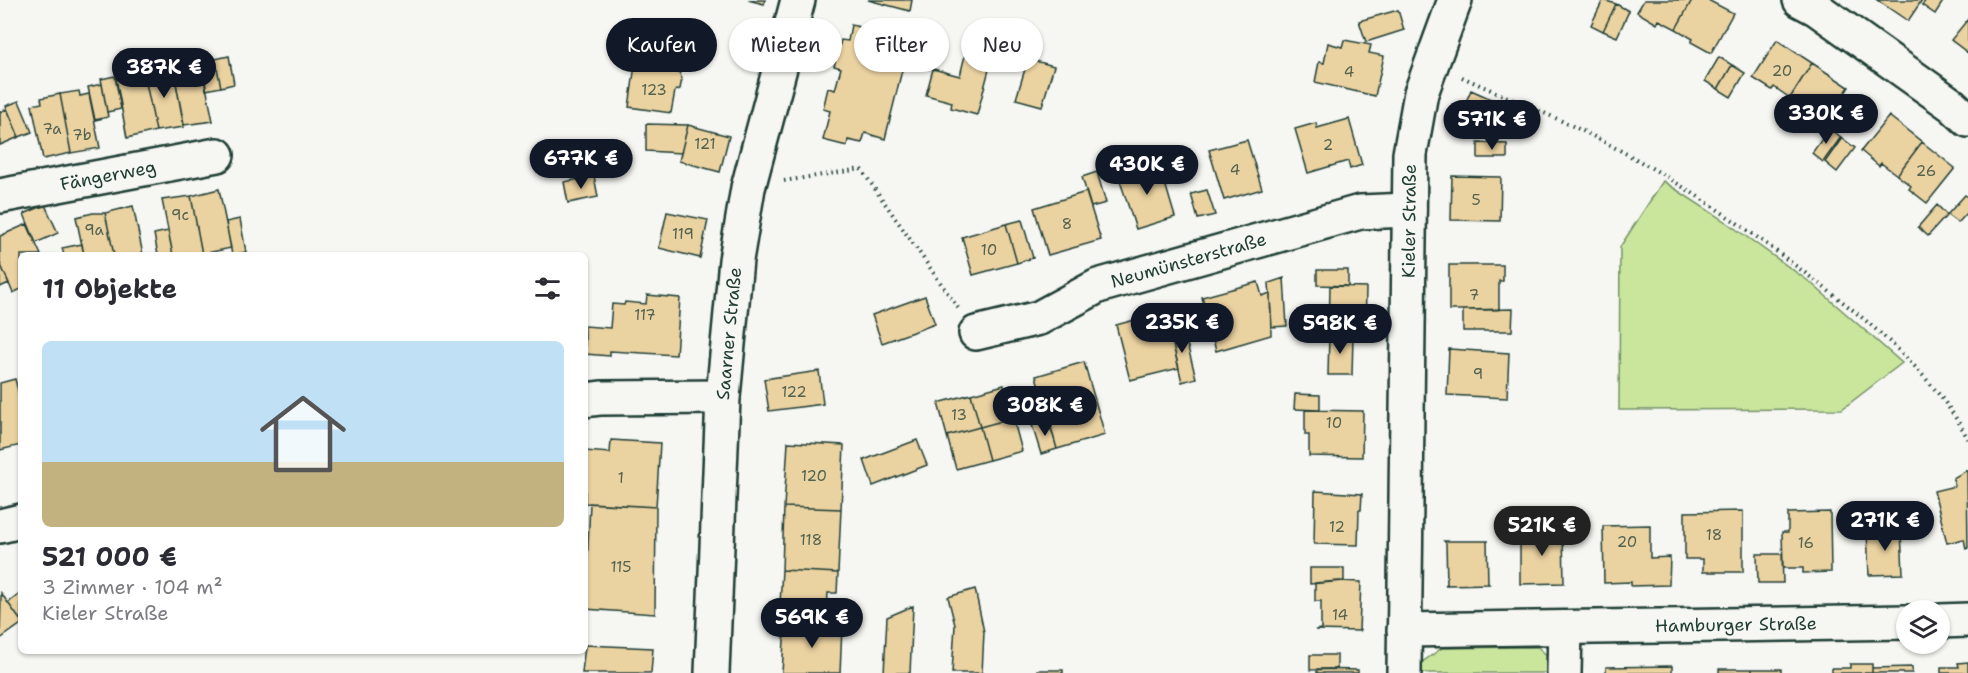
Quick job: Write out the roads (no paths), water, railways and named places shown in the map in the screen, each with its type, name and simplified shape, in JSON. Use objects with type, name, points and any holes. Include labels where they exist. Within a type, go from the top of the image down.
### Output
[{"type":"street","name":"Saarner Straße","points":[[711,673],[723,397],[736,260],[748,188],[798,0]]},
{"type":"street","name":"Kieler Straße","points":[[1404,673],[1410,154],[1421,93],[1455,0]]},
{"type":"street","points":[[1800,0],[1817,9],[1932,91],[1968,120]]},
{"type":"street","name":"Fängerweg","points":[[0,196],[217,155]]},
{"type":"street","name":"Neumünsterstraße","points":[[976,333],[1039,318],[1098,286],[1360,212],[1409,210]]},
{"type":"street","points":[[588,400],[723,397]]},
{"type":"street","points":[[0,526],[18,522]]},
{"type":"street","points":[[1950,621],[1968,621]]},
{"type":"street","name":"Hamburger Straße","points":[[1565,628],[1896,622]]},
{"type":"street","points":[[1404,630],[1565,628],[1564,673]]}]
